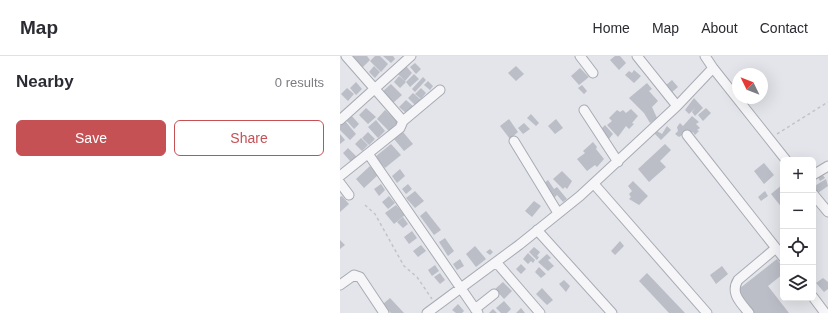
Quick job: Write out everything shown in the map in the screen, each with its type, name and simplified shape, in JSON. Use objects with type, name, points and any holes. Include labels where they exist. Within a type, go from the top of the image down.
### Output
[{"type":"street","points":[[346,56],[403,122]]},
{"type":"street","points":[[340,120],[411,56]]},
{"type":"street","points":[[580,56],[593,73]]},
{"type":"street","points":[[637,56],[677,106]]},
{"type":"street","points":[[705,56],[784,157]]},
{"type":"street","points":[[427,313],[496,262],[594,184],[677,106],[714,68]]},
{"type":"street","points":[[340,176],[369,155],[400,128],[403,122],[440,90]]},
{"type":"street","points":[[584,110],[618,162]]},
{"type":"street","points":[[687,135],[780,253]]},
{"type":"street","points":[[514,141],[558,213]]},
{"type":"street","points":[[369,155],[477,311],[494,294]]},
{"type":"street","points":[[816,173],[828,166]]},
{"type":"street","points":[[340,183],[349,195]]},
{"type":"street","points":[[594,184],[707,313]]},
{"type":"street","points":[[816,198],[828,212]]},
{"type":"street","points":[[537,230],[612,313]]},
{"type":"street","points":[[749,313],[735,295],[734,287],[738,280],[776,248]]},
{"type":"street","points":[[496,262],[540,313]]},
{"type":"street","points":[[340,285],[354,274],[360,277],[384,313]]},
{"type":"street","points":[[816,301],[825,313]]},
{"type":"path","points":[[769,139],[828,102]]},
{"type":"path","points":[[365,205],[375,214],[404,266],[417,277],[436,306]]},
{"type":"building","points":[[367,56],[370,60],[362,68],[351,57]]},
{"type":"building","points":[[375,56],[380,56],[388,64],[381,72],[370,61]]},
{"type":"building","points":[[383,56],[393,56],[395,59],[391,63]]},
{"type":"building","points":[[615,56],[620,56],[626,63],[619,70],[610,60]]},
{"type":"building","points":[[415,63],[421,69],[416,74],[410,67]]},
{"type":"building","points":[[374,66],[380,72],[375,78],[369,72]]},
{"type":"building","points":[[406,66],[412,73],[405,81],[398,74]]},
{"type":"building","points":[[516,66],[524,74],[516,81],[508,73]]},
{"type":"building","points":[[580,68],[589,77],[579,85],[571,76]]},
{"type":"building","points":[[634,70],[641,76],[634,83],[625,75],[629,71],[632,73]]},
{"type":"building","points":[[414,74],[419,79],[410,87],[406,82]]},
{"type":"building","points":[[399,76],[406,82],[400,88],[394,82]]},
{"type":"building","points":[[423,77],[426,80],[415,92],[412,89]]},
{"type":"building","points":[[672,80],[678,87],[671,93],[665,86]]},
{"type":"building","points":[[428,81],[433,86],[430,90],[424,85]]},
{"type":"building","points":[[356,82],[362,89],[356,95],[350,88]]},
{"type":"building","points":[[647,83],[652,89],[649,91],[658,101],[652,107],[657,118],[650,123],[644,113],[629,98]]},
{"type":"building","points":[[391,84],[402,95],[393,103],[382,92]]},
{"type":"building","points":[[582,85],[587,91],[584,94],[578,88]]},
{"type":"building","points":[[347,88],[354,94],[348,101],[341,94]]},
{"type":"building","points":[[421,88],[426,93],[421,99],[415,94]]},
{"type":"building","points":[[413,93],[421,100],[415,105],[408,98]]},
{"type":"building","points":[[694,98],[703,108],[695,116],[692,112],[695,108],[689,114],[685,110]]},
{"type":"building","points":[[406,100],[413,106],[406,113],[399,107]]},
{"type":"building","points":[[366,108],[376,117],[368,124],[359,115]]},
{"type":"building","points":[[706,108],[711,113],[703,121],[698,115]]},
{"type":"building","points":[[631,109],[638,116],[632,123],[634,124],[629,129],[626,126],[618,137],[607,125],[612,121],[609,118],[617,110],[620,112],[623,110],[626,113]]},
{"type":"building","points":[[385,110],[398,122],[389,131],[377,119]]},
{"type":"building","points":[[531,114],[539,123],[536,126],[527,118]]},
{"type":"building","points":[[351,115],[359,124],[354,129],[346,120]]},
{"type":"building","points":[[692,116],[699,122],[696,124],[700,128],[697,130],[699,131],[695,135],[693,132],[690,135],[687,132],[679,137],[675,134],[678,131],[677,127],[680,123],[683,126]]},
{"type":"building","points":[[509,119],[518,132],[510,139],[500,126]]},
{"type":"building","points":[[556,119],[563,128],[555,134],[548,126]]},
{"type":"building","points":[[376,120],[385,131],[378,138],[368,127]]},
{"type":"building","points":[[345,121],[356,134],[350,140],[340,130],[340,126]]},
{"type":"building","points":[[524,123],[530,129],[523,134],[518,128]]},
{"type":"building","points":[[605,125],[613,134],[608,140],[599,131]]},
{"type":"building","points":[[667,126],[671,130],[661,140],[654,133],[657,131],[662,134]]},
{"type":"building","points":[[368,132],[375,139],[369,145],[362,138]]},
{"type":"building","points":[[403,132],[413,144],[404,151],[394,139]]},
{"type":"building","points":[[340,134],[345,140],[340,144]]},
{"type":"building","points":[[361,138],[368,145],[362,151],[355,144]]},
{"type":"building","points":[[593,142],[597,147],[596,149],[604,159],[597,167],[595,165],[587,171],[577,159],[585,153],[583,151]]},
{"type":"building","points":[[391,144],[401,155],[385,168],[375,157]]},
{"type":"building","points":[[665,144],[671,150],[660,161],[666,167],[649,182],[638,169]]},
{"type":"building","points":[[348,148],[357,157],[351,162],[343,153]]},
{"type":"building","points":[[764,163],[774,175],[764,184],[754,171]]},
{"type":"building","points":[[370,166],[378,175],[364,188],[356,179]]},
{"type":"building","points":[[400,169],[405,176],[397,183],[392,176]]},
{"type":"building","points":[[562,171],[572,181],[567,189],[565,187],[563,189],[553,179]]},
{"type":"building","points":[[822,174],[825,178],[820,181],[818,177]]},
{"type":"building","points":[[826,179],[828,186],[816,194],[816,185]]},
{"type":"building","points":[[548,180],[554,189],[557,187],[567,199],[563,202],[557,195],[553,199],[542,185]]},
{"type":"building","points":[[633,181],[648,196],[639,205],[629,199],[631,197],[629,194],[632,191],[628,186]]},
{"type":"building","points":[[381,184],[385,190],[379,196],[374,189]]},
{"type":"building","points":[[408,184],[412,189],[406,194],[402,189]]},
{"type":"building","points":[[780,186],[780,205],[771,194]]},
{"type":"building","points":[[415,191],[424,201],[415,208],[406,198]]},
{"type":"building","points":[[765,191],[768,196],[761,201],[758,197]]},
{"type":"building","points":[[342,196],[349,204],[340,212],[340,197]]},
{"type":"building","points":[[389,196],[395,203],[388,209],[382,202]]},
{"type":"building","points":[[534,201],[541,206],[532,217],[525,211]]},
{"type":"building","points":[[396,205],[405,215],[394,224],[385,213]]},
{"type":"building","points":[[426,211],[441,230],[434,235],[420,216]]},
{"type":"building","points":[[403,217],[408,224],[403,228],[397,222]]},
{"type":"building","points":[[412,231],[417,238],[409,244],[404,237]]},
{"type":"building","points":[[445,238],[454,251],[448,256],[439,242]]},
{"type":"building","points":[[340,240],[345,245],[340,249]]},
{"type":"building","points":[[620,241],[624,246],[615,255],[611,251]]},
{"type":"building","points":[[421,245],[426,251],[418,257],[413,251]]},
{"type":"building","points":[[475,246],[486,259],[476,267],[466,254]]},
{"type":"building","points":[[534,247],[540,252],[537,256],[539,257],[537,260],[529,252]]},
{"type":"building","points":[[490,249],[493,252],[490,255],[486,252]]},
{"type":"building","points":[[528,253],[535,260],[533,263],[531,261],[528,264],[523,259]]},
{"type":"building","points":[[547,254],[551,258],[548,260],[554,266],[548,271],[538,262]]},
{"type":"building","points":[[460,259],[464,266],[457,270],[453,264]]},
{"type":"building","points":[[777,259],[780,263],[780,276],[768,286],[789,313],[751,313],[735,292]]},
{"type":"building","points":[[521,264],[526,269],[521,274],[516,269]]},
{"type":"building","points":[[435,265],[439,271],[432,276],[428,270]]},
{"type":"building","points":[[722,266],[728,274],[716,284],[710,275]]},
{"type":"building","points":[[539,267],[546,274],[541,278],[535,272]]},
{"type":"building","points":[[440,273],[445,280],[440,284],[434,277]]},
{"type":"building","points":[[647,273],[685,313],[669,313],[639,281]]},
{"type":"building","points":[[823,278],[828,282],[828,289],[824,292],[816,283]]},
{"type":"building","points":[[564,280],[570,286],[566,292],[559,284]]},
{"type":"building","points":[[503,282],[512,291],[504,299],[495,289]]},
{"type":"building","points":[[542,288],[553,300],[547,305],[536,294]]},
{"type":"building","points":[[390,298],[404,313],[391,313],[387,309],[385,311],[383,304]]},
{"type":"building","points":[[504,301],[511,309],[507,313],[501,313],[496,308]]},
{"type":"building","points":[[458,304],[464,311],[462,313],[456,313],[452,310]]},
{"type":"building","points":[[521,308],[525,313],[516,313]]},
{"type":"building","points":[[493,309],[497,313],[489,313]]}]
